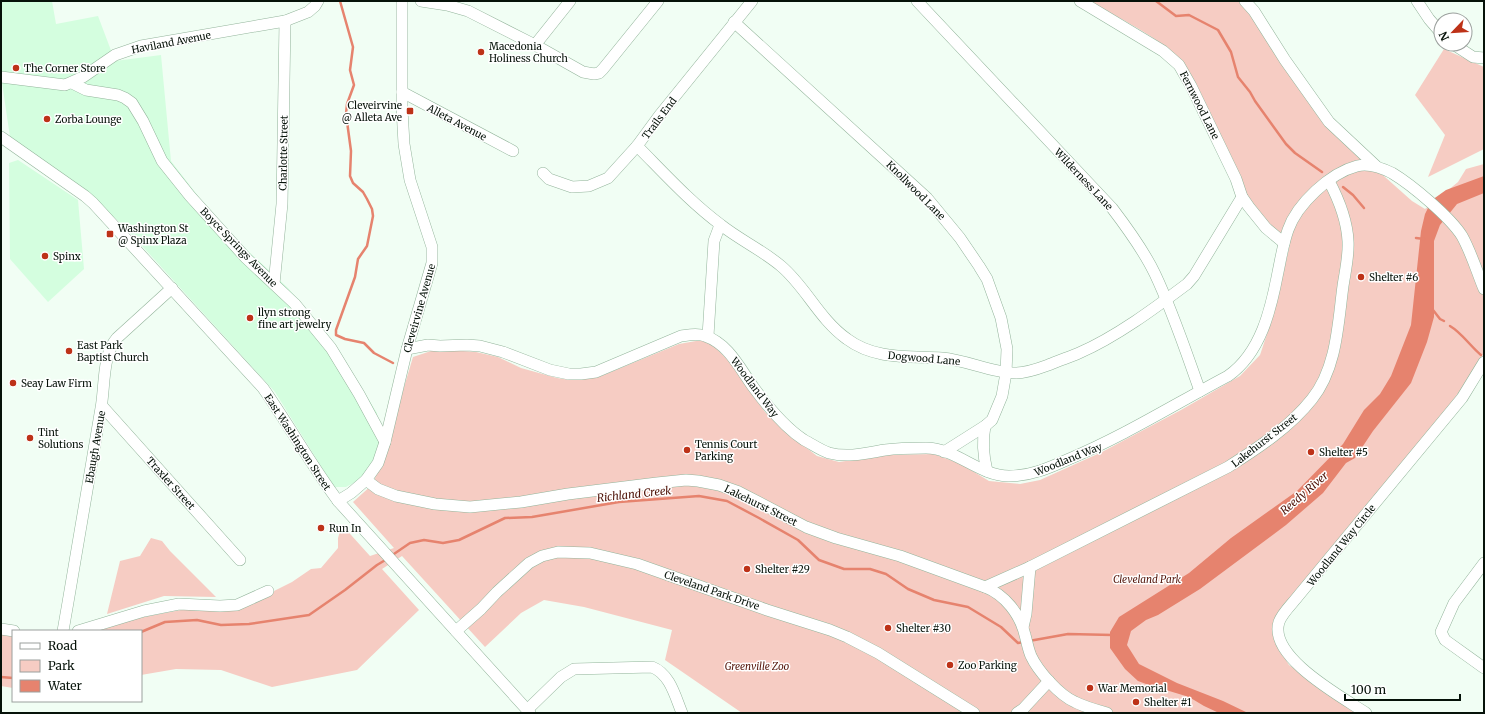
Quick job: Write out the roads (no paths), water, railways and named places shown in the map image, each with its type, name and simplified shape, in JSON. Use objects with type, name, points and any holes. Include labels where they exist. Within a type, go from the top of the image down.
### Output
[{"type":"street","name":"Haviland Avenue","points":[[1,77],[60,85],[72,83],[115,55],[127,50],[141,46],[285,21],[308,12],[318,1]]},
{"type":"street","name":"Cleveirvine Avenue","points":[[338,501],[351,493],[366,480],[378,462],[385,442],[406,353],[432,263],[432,247],[414,191],[404,144],[402,92],[402,1]]},
{"type":"street","points":[[421,1],[463,9],[535,45],[583,72],[594,74],[599,73],[603,69],[658,1]]},
{"type":"street","points":[[535,45],[570,1]]},
{"type":"street","name":"Trails End","points":[[543,173],[549,179],[572,187],[589,186],[608,178],[637,146],[659,116],[752,1]]},
{"type":"street","name":"Wilderness Lane","points":[[917,1],[1112,208],[1145,255],[1166,299],[1200,391]]},
{"type":"street","name":"Fernwood Lane","points":[[1080,1],[1163,50],[1179,64],[1236,179],[1242,196],[1266,228],[1284,243]]},
{"type":"street","points":[[1245,1],[1254,11],[1285,60],[1329,122],[1376,166]]},
{"type":"street","points":[[1417,1],[1433,24]]},
{"type":"street","name":"Charlotte Street","points":[[274,284],[282,204],[285,21]]},
{"type":"street","name":"Knollwood Lane","points":[[734,22],[927,198],[945,219],[979,266],[994,296],[1001,318],[1006,349],[1006,373],[1002,396],[992,420],[944,452]]},
{"type":"street","points":[[1464,52],[1473,57],[1482,58]]},
{"type":"street","name":"Boyce Springs Avenue","points":[[72,83],[86,90],[118,95],[132,103],[143,120],[166,166],[204,212],[246,258],[295,304],[331,348],[359,394],[385,442]]},
{"type":"street","name":"Alleta Avenue","points":[[402,92],[513,152]]},
{"type":"street","name":"East Washington Street","points":[[1,137],[85,196],[172,288],[263,388],[276,406],[324,483],[338,501],[528,711]]},
{"type":"street","name":"Dogwood Lane","points":[[637,146],[692,201],[720,225],[774,260],[783,268],[802,289],[829,324],[855,345],[886,355],[953,359],[1006,373],[1025,372],[1078,354],[1114,334],[1187,284],[1194,276],[1242,196]]},
{"type":"street","points":[[1354,146],[1357,167]]},
{"type":"street","name":"Woodland Way","points":[[708,336],[718,343],[737,362],[753,387],[779,418],[802,439],[821,450],[829,453],[852,455],[905,448],[929,448],[944,452],[987,471],[1009,476],[1025,475],[1041,471],[1099,446],[1229,375],[1237,369],[1254,349],[1264,324],[1271,303],[1284,243],[1292,220],[1315,192],[1329,181],[1348,170],[1366,165],[1376,166],[1398,176],[1428,200],[1462,236],[1484,289]]},
{"type":"street","name":"Lakehurst Street","points":[[985,587],[1228,467],[1248,454],[1288,423],[1312,399],[1324,380],[1330,361],[1337,327],[1348,255],[1348,241],[1344,215],[1329,181]]},
{"type":"street","points":[[406,353],[440,346],[480,346],[503,352],[550,370],[569,374],[581,374],[596,372],[681,336],[697,334],[708,336],[714,240],[720,225]]},
{"type":"street","name":"Ebaugh Avenue","points":[[64,630],[102,406],[108,353],[112,344],[172,288]]},
{"type":"street","name":"Woodland Way Circle","points":[[1366,713],[1328,688],[1294,662],[1281,643],[1279,637],[1279,622],[1299,595],[1324,567],[1425,441],[1462,398],[1484,362]]},
{"type":"street","name":"Traxler Street","points":[[102,406],[240,560]]},
{"type":"street","name":"Knollwood Lane","points":[[985,426],[982,440],[983,454],[987,471]]},
{"type":"street","name":"Lakehurst Street","points":[[366,480],[378,489],[396,496],[436,504],[470,507],[514,503],[568,494],[686,480],[719,485],[738,492],[806,527],[836,538],[900,556],[995,591],[1010,606],[1024,631]]},
{"type":"street","name":"Cleveland Park Drive","points":[[456,631],[529,563],[542,556],[558,552],[590,553],[637,564],[767,610],[830,630],[861,644],[974,713]]},
{"type":"street","points":[[1484,563],[1454,603],[1442,632],[1445,640],[1484,668]]},
{"type":"street","points":[[1030,566],[1024,631],[1028,647],[1035,664],[1049,681],[1074,702],[1107,713]]},
{"type":"street","points":[[81,630],[144,611],[179,604],[220,606],[237,605],[268,591]]},
{"type":"street","points":[[1,629],[12,631]]},
{"type":"street","points":[[528,711],[561,677],[574,669],[652,667],[663,673],[682,713]]},
{"type":"street","points":[[1017,713],[1023,709],[1049,681]]},
{"type":"water","name":"Reedy River","points":[[1484,176],[1484,193],[1457,204],[1440,225],[1434,241],[1434,317],[1427,342],[1411,383],[1373,431],[1355,458],[1346,463],[1323,493],[1286,525],[1200,589],[1158,615],[1146,620],[1131,631],[1127,645],[1139,664],[1177,683],[1223,701],[1248,713],[1219,713],[1189,697],[1138,681],[1125,669],[1110,648],[1110,632],[1119,617],[1189,573],[1231,538],[1297,491],[1343,444],[1364,410],[1380,394],[1391,376],[1411,325],[1421,231],[1425,214],[1432,200],[1446,190]]},
{"type":"waterway","points":[[340,1],[353,47],[350,70],[354,85],[347,104],[346,114],[351,151],[350,176],[353,183],[363,192],[372,209],[373,216],[367,246],[358,259],[355,277],[336,330],[336,335],[345,339],[364,343],[374,353],[393,363]]},
{"type":"waterway","points":[[1156,1],[1176,16],[1189,15],[1218,30],[1231,52],[1238,77],[1286,144],[1295,153],[1322,172]]},
{"type":"waterway","points":[[1343,187],[1353,195],[1364,208]]},
{"type":"waterway","points":[[1416,238],[1424,239]]},
{"type":"waterway","points":[[1433,310],[1440,319],[1444,321]]},
{"type":"waterway","points":[[1450,326],[1481,355]]},
{"type":"waterway","name":"Richland Creek","points":[[391,556],[410,543],[424,540],[443,543],[459,540],[505,518],[532,517],[619,502],[699,496],[727,501],[759,518],[798,540],[819,560],[844,569],[870,569],[886,574],[908,589],[934,600],[968,607],[1001,627],[1018,643],[1024,642]]},
{"type":"waterway","name":"Richland Creek","points":[[142,632],[165,622],[197,620],[221,625],[249,624],[309,615],[387,559]]},
{"type":"waterway","name":"Richland Creek","points":[[1029,641],[1068,634],[1113,635]]},
{"type":"waterway","name":"Richland Creek","points":[[1,677],[12,678]]},
{"type":"place","name":"Macedonia Holiness Church","points":[[481,52]]},
{"type":"place","name":"The Corner Store","points":[[16,68]]},
{"type":"place","name":"Cleveirvine @ Alleta Ave","points":[[410,111]]},
{"type":"place","name":"Zorba Lounge","points":[[47,119]]},
{"type":"place","name":"Washington St @ Spinx Plaza","points":[[110,234]]},
{"type":"place","name":"Spinx","points":[[45,256]]},
{"type":"place","name":"Shelter #6","points":[[1361,277]]},
{"type":"place","name":"llyn strong fine art jewelry","points":[[250,318]]},
{"type":"place","name":"East Park Baptist Church","points":[[69,351]]},
{"type":"place","name":"Seay Law Firm","points":[[13,383]]},
{"type":"place","name":"Tint Solutions","points":[[30,438]]},
{"type":"place","name":"Tennis Court Parking","points":[[687,450]]},
{"type":"place","name":"Shelter #5","points":[[1311,452]]},
{"type":"place","name":"Run In","points":[[321,528]]},
{"type":"place","name":"Shelter #29","points":[[747,569]]},
{"type":"place","name":"Shelter #30","points":[[888,628]]},
{"type":"place","name":"Zoo Parking","points":[[950,665]]},
{"type":"place","name":"War Memorial","points":[[1090,688]]},
{"type":"place","name":"Shelter #1","points":[[1136,702]]},
{"type":"park label","name":"Cleveland Park","points":[[1147,579]]},
{"type":"park label","name":"Greenville Zoo","points":[[757,666]]}]
